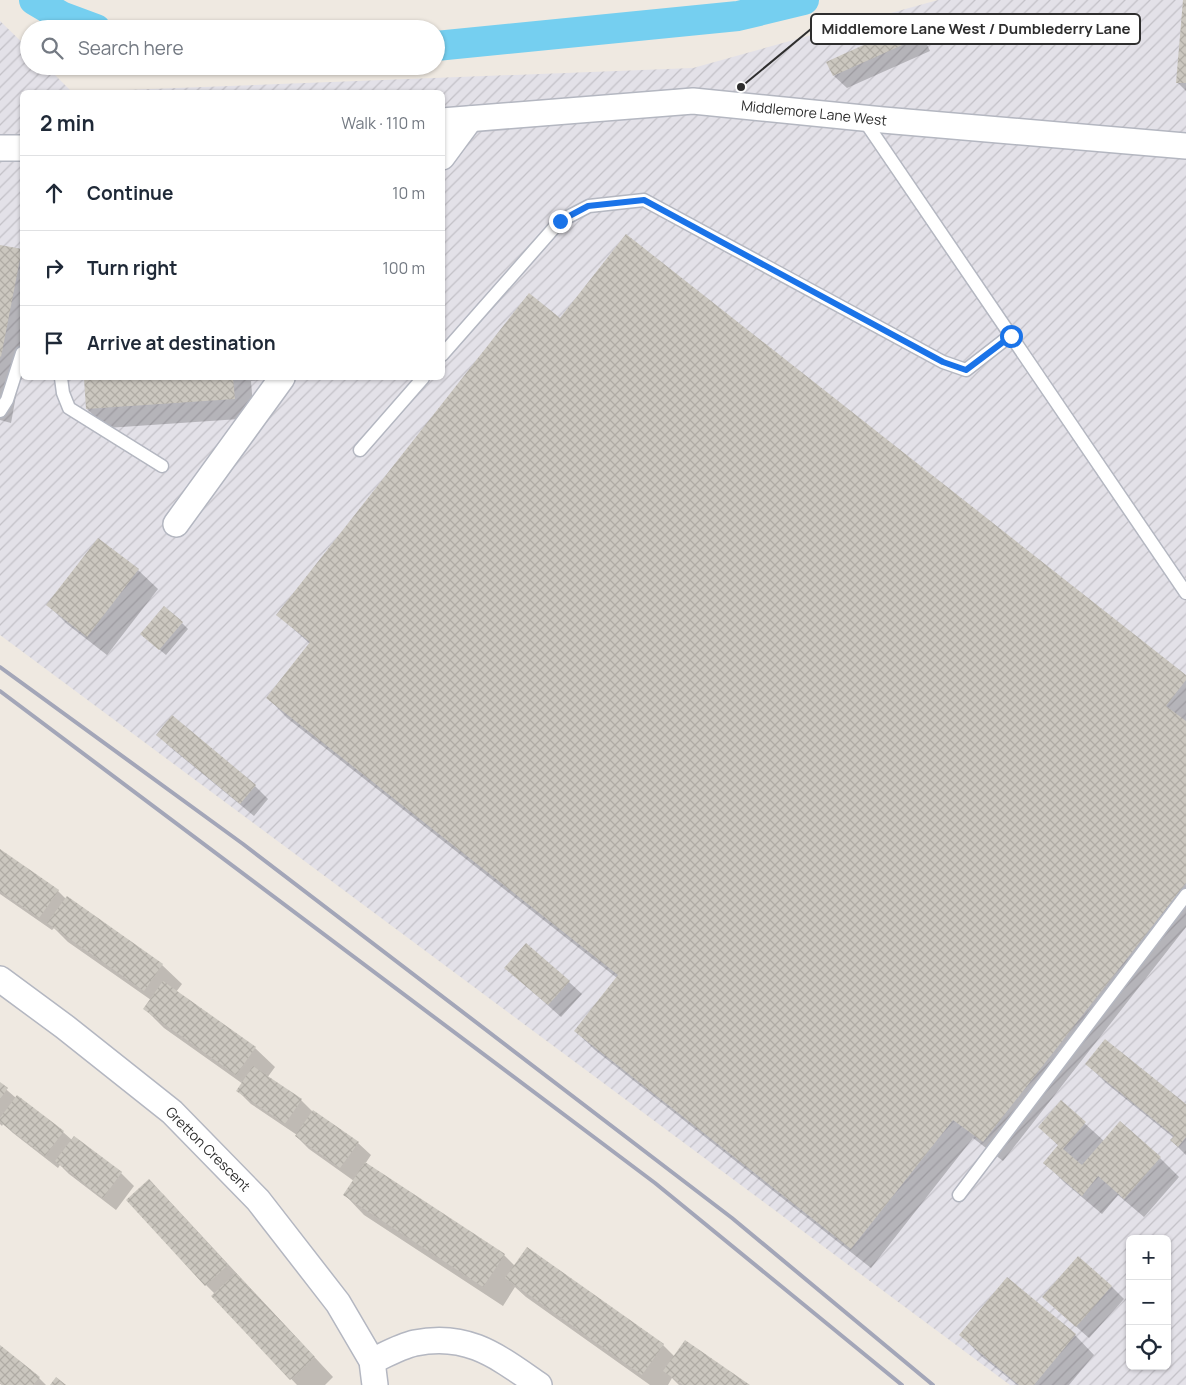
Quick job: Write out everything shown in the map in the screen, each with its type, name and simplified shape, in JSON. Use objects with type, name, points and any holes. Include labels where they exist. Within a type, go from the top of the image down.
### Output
[{"type":"street","name":"Middlemore Lane West","points":[[445,121],[693,101],[1186,146]]},
{"type":"street","points":[[445,153],[470,119]]},
{"type":"street","points":[[0,148],[20,148]]},
{"type":"street","points":[[176,524],[281,380]]},
{"type":"street","name":"Gretton Crescent","points":[[0,979],[66,1027],[172,1112],[258,1200],[338,1303],[374,1373]]},
{"type":"street","points":[[374,1373],[414,1343],[452,1340],[489,1352],[539,1385]]},
{"type":"lane","points":[[862,117],[1186,593]]},
{"type":"lane","points":[[445,352],[560,221],[588,206],[644,200],[943,362],[966,370],[1011,336]]},
{"type":"lane","points":[[0,411],[7,400],[20,359]]},
{"type":"lane","points":[[61,380],[63,393],[70,408],[162,466]]},
{"type":"lane","points":[[360,450],[421,380]]},
{"type":"lane","points":[[958,1195],[1186,895]]},
{"type":"shaded area","points":[[938,0],[1186,0],[1186,1385],[1010,1385],[0,635],[0,21],[20,40],[20,75],[55,75],[70,90],[20,90],[20,380],[445,380],[445,90],[124,90],[693,68]]},
{"type":"building","points":[[1183,0],[1186,0],[1186,83],[1176,83]]},
{"type":"building","points":[[912,23],[918,38],[833,76],[826,62]]},
{"type":"building","points":[[626,234],[1186,675],[1186,680],[1166,706],[1186,721],[1186,883],[983,1142],[953,1120],[851,1249],[574,1031],[618,975],[266,698],[310,642],[276,615],[529,293],[560,318]]},
{"type":"building","points":[[0,245],[20,249],[20,259],[0,356]]},
{"type":"building","points":[[84,380],[233,380],[235,399],[86,409]]},
{"type":"building","points":[[98,538],[139,569],[87,637],[46,605]]},
{"type":"building","points":[[164,606],[183,622],[159,650],[140,634]]},
{"type":"building","points":[[172,715],[256,785],[240,804],[156,735]]},
{"type":"building","points":[[0,849],[59,890],[39,918],[0,891]]},
{"type":"building","points":[[67,896],[163,964],[144,991],[47,923]]},
{"type":"building","points":[[526,943],[570,981],[548,1005],[504,968]]},
{"type":"building","points":[[163,981],[256,1047],[236,1075],[143,1009]]},
{"type":"building","points":[[1105,1039],[1186,1104],[1186,1137],[1178,1147],[1170,1140],[1174,1136],[1085,1064]]},
{"type":"building","points":[[253,1066],[302,1099],[285,1124],[236,1091]]},
{"type":"building","points":[[0,1082],[8,1088],[0,1099]]},
{"type":"building","points":[[17,1095],[64,1131],[45,1156],[0,1122],[0,1118]]},
{"type":"building","points":[[1061,1100],[1086,1122],[1063,1149],[1082,1165],[1120,1121],[1161,1157],[1124,1199],[1098,1176],[1082,1196],[1043,1163],[1058,1145],[1038,1127]]},
{"type":"building","points":[[313,1110],[359,1142],[340,1168],[295,1136]]},
{"type":"building","points":[[74,1136],[122,1172],[103,1198],[55,1161]]},
{"type":"building","points":[[365,1162],[505,1254],[483,1287],[343,1195]]},
{"type":"building","points":[[149,1179],[228,1265],[205,1286],[126,1200]]},
{"type":"building","points":[[527,1247],[664,1344],[642,1375],[505,1278]]},
{"type":"building","points":[[1078,1256],[1112,1286],[1076,1327],[1042,1297]]},
{"type":"building","points":[[236,1273],[315,1357],[290,1380],[211,1296]]},
{"type":"building","points":[[1007,1277],[1076,1334],[1034,1385],[1019,1385],[959,1335]]},
{"type":"building","points":[[685,1340],[750,1385],[683,1385],[663,1371]]},
{"type":"building","points":[[0,1345],[40,1377],[33,1385],[3,1385],[0,1383]]},
{"type":"building","points":[[56,1377],[66,1385],[50,1385]]},
{"type":"waterway","points":[[34,0],[61,16],[72,20]]},
{"type":"waterway","points":[[445,45],[738,16],[804,0]]},
{"type":"railway","points":[[0,667],[243,844],[732,1218],[933,1385]]},
{"type":"railway","points":[[0,691],[655,1183],[902,1385]]},
{"type":"place","name":"Middlemore Lane West / Dumblederry Lane","points":[[741,87]]},
{"type":"route","points":[[560,221],[588,206],[644,200],[943,362],[966,370],[1011,336]]}]
